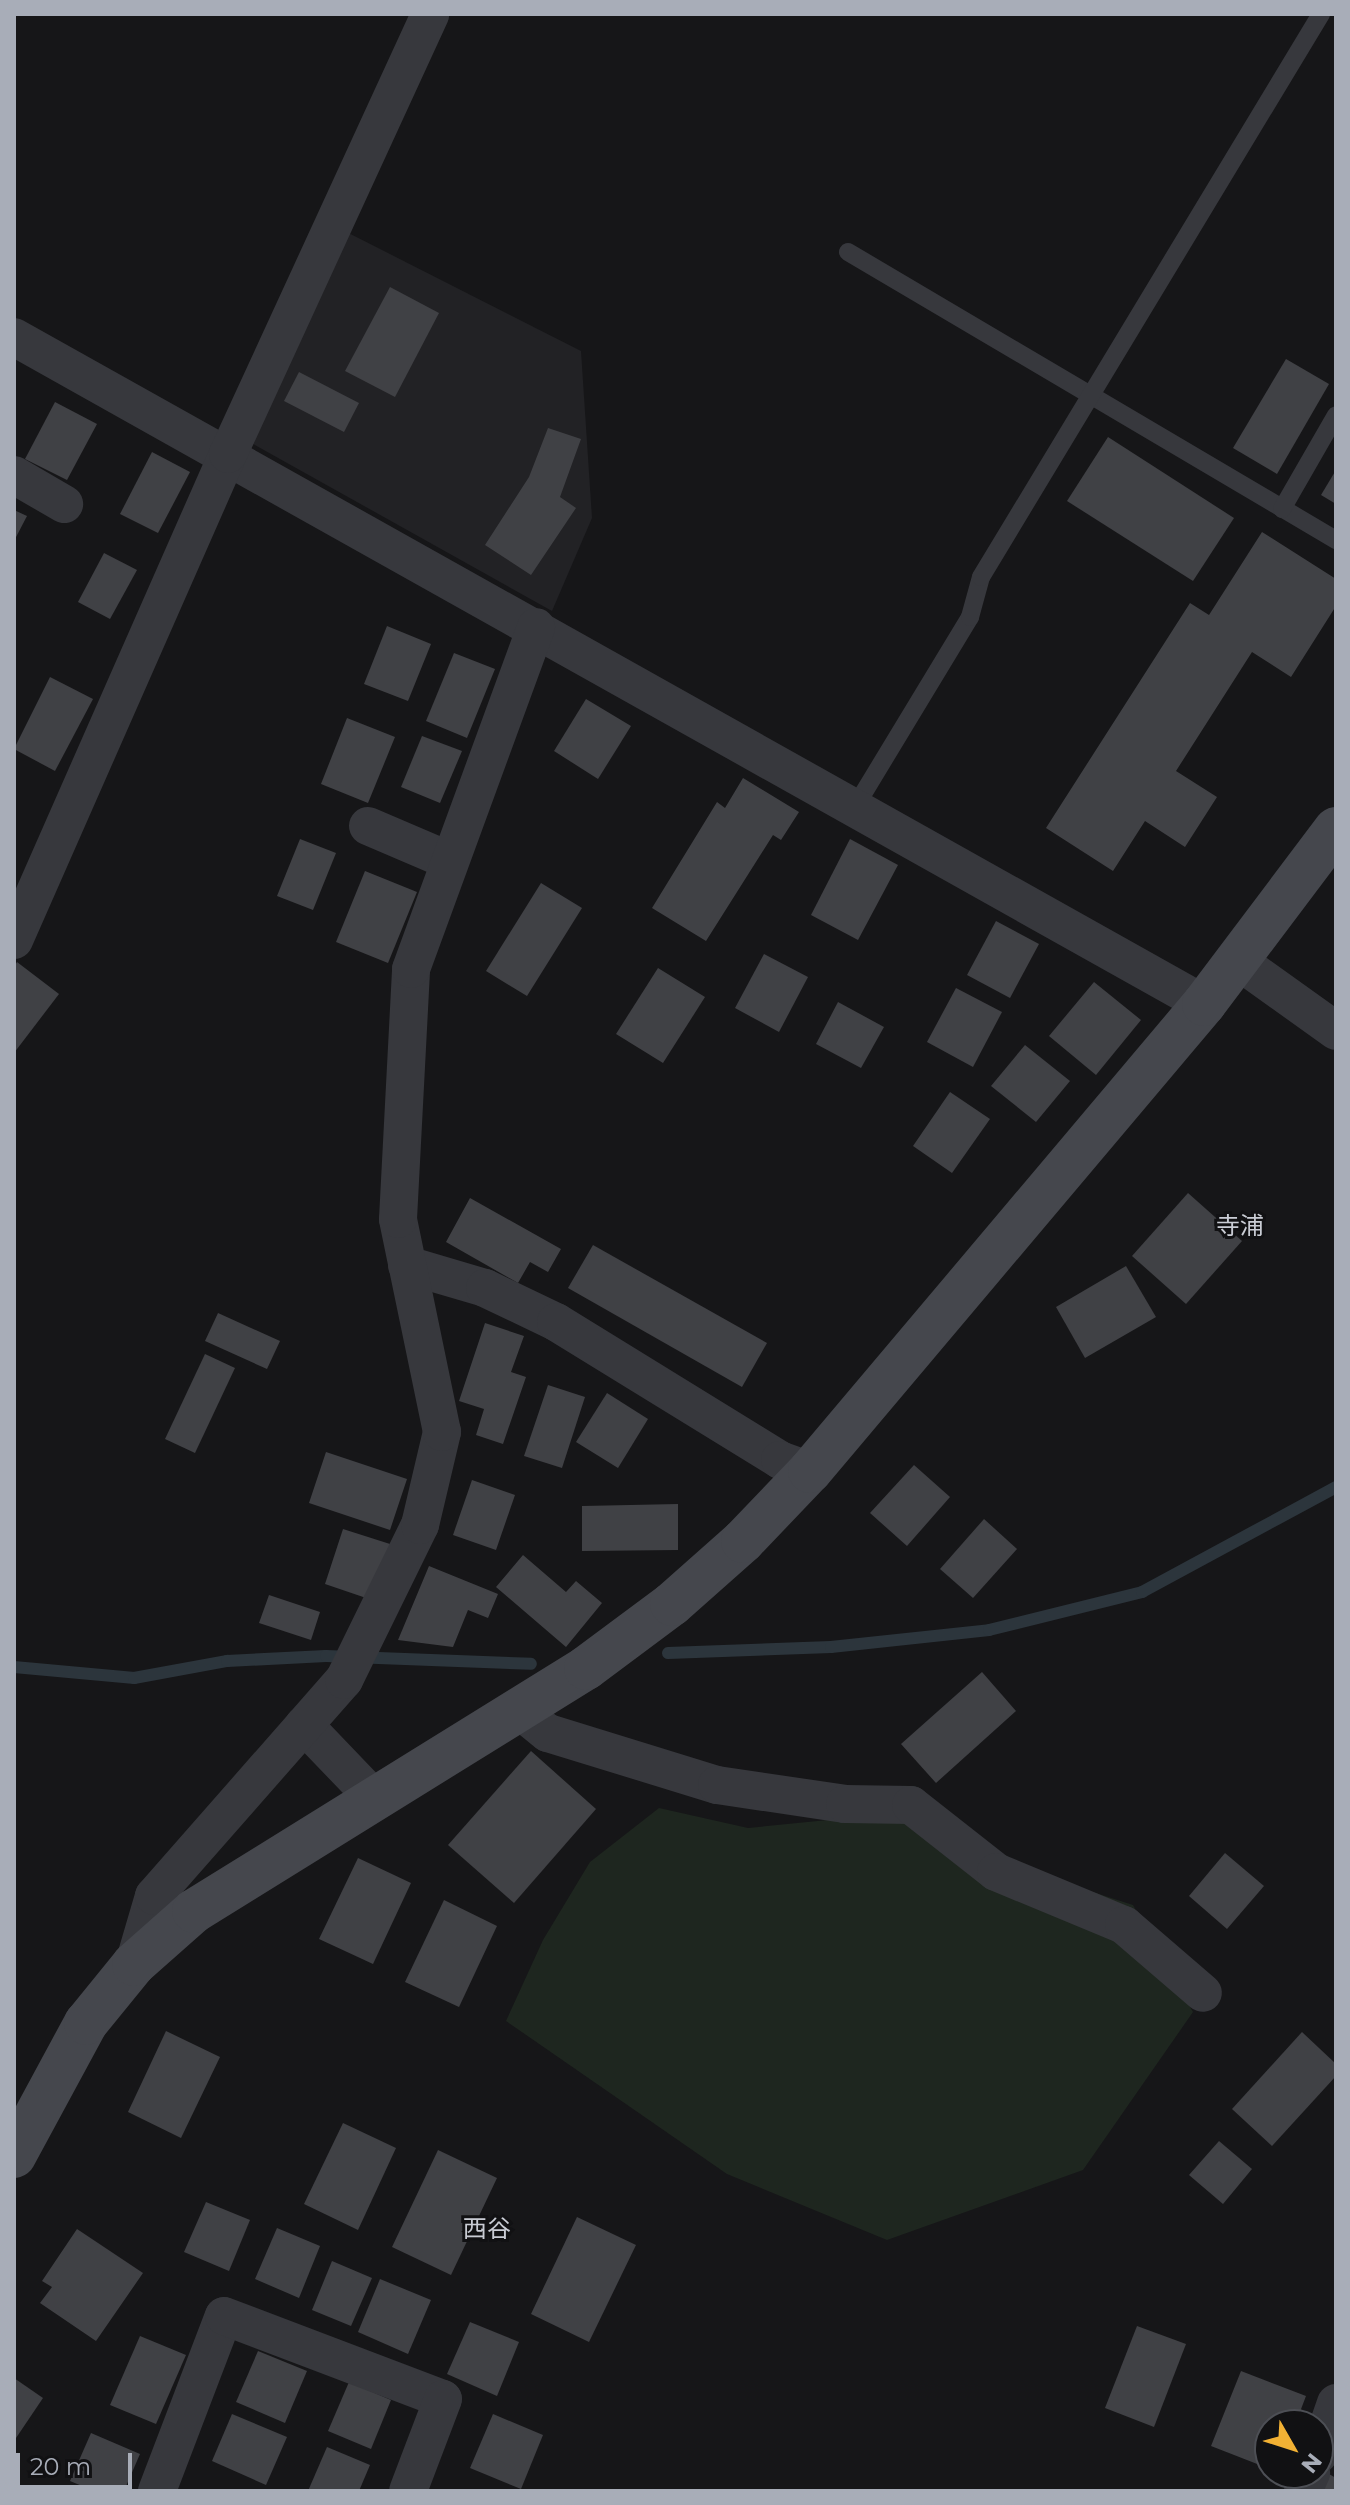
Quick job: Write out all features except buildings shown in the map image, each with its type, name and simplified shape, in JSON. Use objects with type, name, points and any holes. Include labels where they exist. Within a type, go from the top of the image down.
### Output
[{"type":"street","points":[[14,940],[228,454],[430,14]]},
{"type":"street","points":[[15,341],[228,454],[1204,1004]]},
{"type":"street","points":[[14,475],[64,504]]},
{"type":"street","points":[[134,1964],[154,1896],[344,1680],[420,1525],[442,1432],[398,1219],[411,969],[536,627]]},
{"type":"street","points":[[368,826],[450,861]]},
{"type":"street","points":[[14,2156],[86,2023],[134,1964],[194,1911],[518,1709],[672,1604],[810,1471],[1204,1004],[1336,829]]},
{"type":"street","points":[[1237,960],[1336,1031]]},
{"type":"street","points":[[407,1265],[485,1288],[556,1322],[780,1460],[810,1471]]},
{"type":"street","points":[[518,1709],[548,1733],[717,1785],[845,1804],[911,1805],[996,1872],[1124,1925],[1203,1993]]},
{"type":"street","points":[[304,1725],[374,1798]]},
{"type":"street","points":[[157,2491],[224,2316],[443,2399],[408,2491]]},
{"type":"lane","points":[[855,807],[970,617],[981,577],[1321,14]]},
{"type":"lane","points":[[848,252],[1336,540]]},
{"type":"lane","points":[[1282,509],[1336,415]]},
{"type":"shaded area","points":[[317,217],[581,351],[592,518],[552,611],[221,426]]},
{"type":"shaded area","points":[[659,1808],[748,1828],[939,1809],[1006,1864],[1133,1905],[1193,2012],[1083,2170],[887,2240],[727,2174],[506,2021],[543,1940],[590,1862]]},
{"type":"waterway","points":[[668,1653],[831,1647],[989,1630],[1142,1592],[1336,1487]]},
{"type":"waterway","points":[[14,1667],[134,1678],[227,1661],[326,1656],[531,1664]]},
{"type":"district","name":"寺浦","points":[[1240,1226]]},
{"type":"district","name":"西谷","points":[[487,2229]]}]
